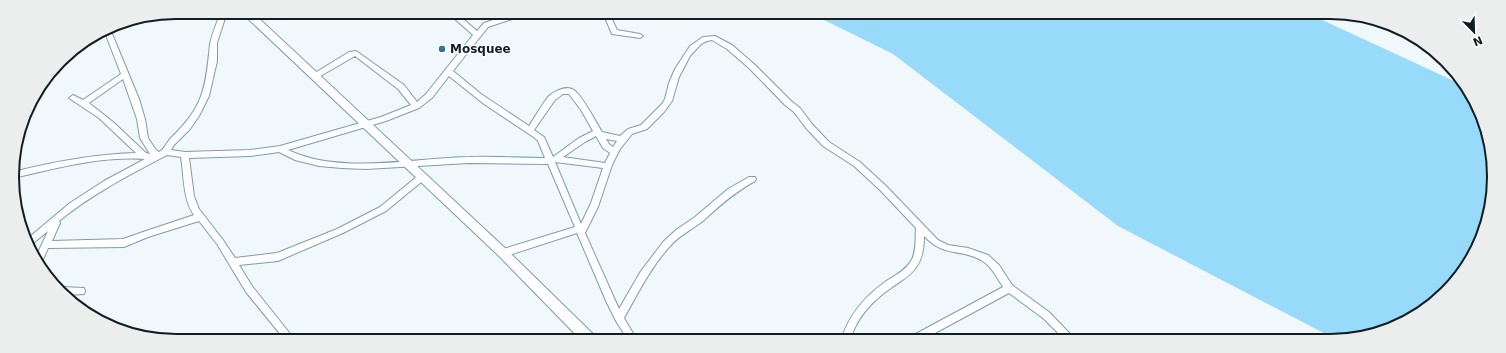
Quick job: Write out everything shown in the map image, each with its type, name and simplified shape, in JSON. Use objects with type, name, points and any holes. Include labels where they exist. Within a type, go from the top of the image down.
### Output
[{"type":"street","points":[[32,240],[73,205],[107,183],[161,155],[187,127],[196,114],[205,96],[213,61],[214,43],[221,19]]},
{"type":"street","points":[[253,19],[503,254],[584,334]]},
{"type":"street","points":[[458,19],[477,35]]},
{"type":"street","points":[[19,174],[88,161],[161,155],[250,153],[280,149],[366,124],[416,106],[429,96],[486,25],[503,19]]},
{"type":"street","points":[[609,19],[614,32],[640,36]]},
{"type":"street","points":[[109,34],[135,99],[144,138],[153,152],[161,155]]},
{"type":"street","points":[[503,254],[580,231],[594,204],[601,182],[614,152],[632,130],[644,127],[664,107],[669,100],[679,67],[687,55],[701,41],[708,38],[714,38],[725,43],[741,57],[797,110],[809,126],[826,144],[857,164],[883,188],[935,242],[946,248],[968,252],[984,258],[996,268],[1009,288],[1046,315],[1066,334]]},
{"type":"street","points":[[314,76],[351,54],[356,53],[401,87],[416,106]]},
{"type":"street","points":[[448,71],[463,86],[530,130],[541,139],[552,160],[580,231],[619,318],[629,334]]},
{"type":"street","points":[[84,103],[126,74]]},
{"type":"street","points":[[530,130],[552,98],[561,92],[571,92],[584,108],[606,146],[614,152]]},
{"type":"street","points":[[73,98],[84,103],[124,136],[144,156]]},
{"type":"street","points":[[552,160],[582,140],[598,133],[623,140]]},
{"type":"street","points":[[280,149],[303,160],[355,166],[409,165],[458,160],[552,160],[608,166]]},
{"type":"street","points":[[185,155],[191,204],[234,262],[249,289],[286,334]]},
{"type":"street","points":[[234,262],[278,257],[340,230],[383,209],[422,177]]},
{"type":"street","points":[[619,318],[646,273],[661,251],[676,234],[700,218],[717,201],[737,186],[752,179]]},
{"type":"street","points":[[45,245],[124,243],[200,216]]},
{"type":"street","points":[[40,256],[58,218]]},
{"type":"street","points":[[848,334],[860,308],[868,300],[904,275],[915,263],[920,240],[920,228]]},
{"type":"street","points":[[925,334],[1009,288]]},
{"type":"street","points":[[68,291],[81,291]]},
{"type":"shaded area","points":[[822,19],[1320,19],[1454,81],[1471,107],[1482,136],[1487,166],[1487,187],[1482,217],[1471,246],[1460,264],[1441,288],[1417,307],[1399,318],[1370,329],[1350,333],[1325,334],[1118,226],[893,54]]},
{"type":"place","name":"Mosquee","points":[[442,49]]}]
